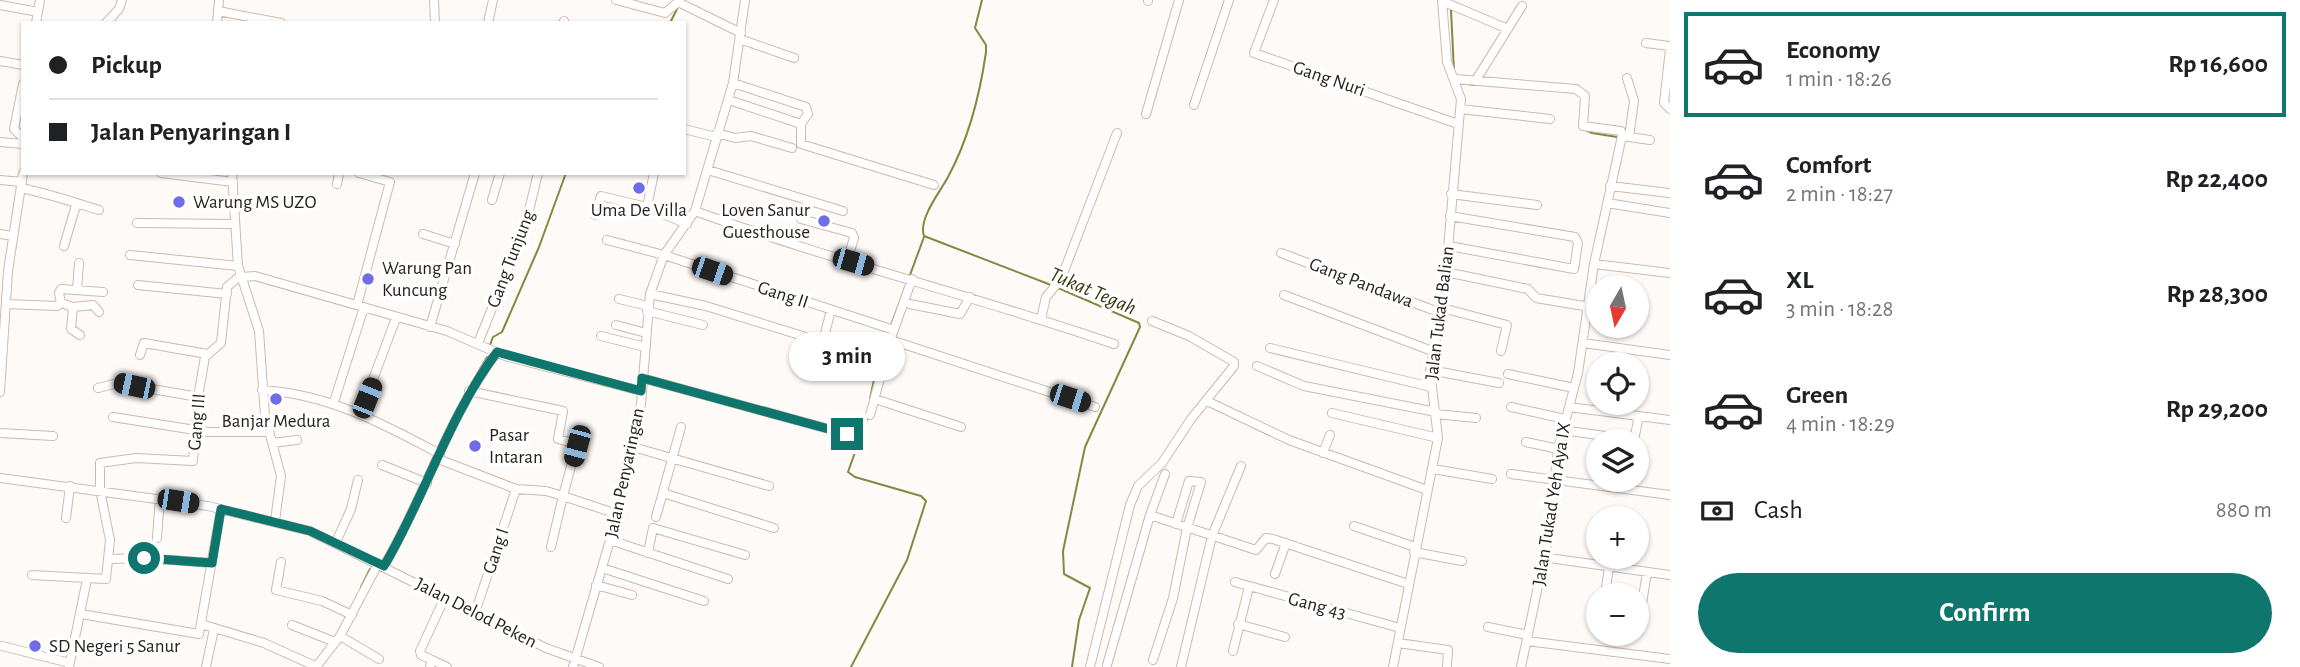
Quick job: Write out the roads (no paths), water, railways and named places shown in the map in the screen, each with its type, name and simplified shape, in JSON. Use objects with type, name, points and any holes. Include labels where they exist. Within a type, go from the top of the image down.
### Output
[{"type":"street","points":[[36,21],[40,0]]},
{"type":"street","points":[[108,21],[119,9],[122,0]]},
{"type":"street","points":[[217,21],[219,0]]},
{"type":"street","points":[[434,0],[435,21]]},
{"type":"street","points":[[488,21],[493,0]]},
{"type":"street","points":[[616,0],[665,13],[678,2],[741,36],[794,58]]},
{"type":"street","name":"Jalan Penyaringan","points":[[574,664],[610,540],[633,447],[650,295],[664,255],[695,211],[729,100],[746,0]]},
{"type":"street","points":[[1146,114],[1179,0]]},
{"type":"street","points":[[1194,105],[1229,0]]},
{"type":"street","name":"Gang Nuri","points":[[1274,0],[1254,53],[1458,124]]},
{"type":"street","points":[[1442,1],[1508,29]]},
{"type":"street","name":"Jalan Tukad Balian","points":[[1393,667],[1438,438],[1430,370],[1442,310],[1460,109],[1460,93],[1447,62],[1442,1]]},
{"type":"street","points":[[0,5],[38,12]]},
{"type":"street","points":[[1476,80],[1522,6]]},
{"type":"street","points":[[218,11],[270,21]]},
{"type":"street","points":[[1646,43],[1670,48],[1664,103],[1670,109]]},
{"type":"street","points":[[0,61],[21,65]]},
{"type":"street","name":"Jalan Tukad Yeh Aya IX","points":[[1521,667],[1537,599],[1542,557],[1548,539],[1556,449],[1574,388],[1606,202],[1634,101],[1627,78]]},
{"type":"street","points":[[1455,79],[1576,89],[1585,96],[1582,124],[1621,131],[1626,136],[1650,140]]},
{"type":"street","points":[[733,83],[806,107],[808,114],[801,124],[801,144],[934,185]]},
{"type":"street","points":[[729,100],[801,124]]},
{"type":"street","points":[[1460,109],[1550,119]]},
{"type":"street","points":[[20,112],[13,129],[21,136]]},
{"type":"street","points":[[686,129],[735,138],[751,136],[792,148]]},
{"type":"street","points":[[1041,319],[1117,133]]},
{"type":"street","points":[[0,142],[21,144]]},
{"type":"street","points":[[708,170],[843,211]]},
{"type":"street","points":[[190,175],[233,178],[234,225],[240,273],[259,331],[262,390],[268,432],[281,484],[275,521]]},
{"type":"street","points":[[337,184],[338,175]]},
{"type":"street","points":[[334,402],[390,182],[366,175]]},
{"type":"street","points":[[430,327],[474,175]]},
{"type":"street","name":"Gang Tunjung","points":[[492,200],[499,175]]},
{"type":"street","name":"Gang Tunjung","points":[[478,343],[525,227],[538,175]]},
{"type":"street","points":[[647,207],[654,175]]},
{"type":"street","points":[[0,180],[22,181],[63,196],[76,205],[99,210]]},
{"type":"street","points":[[0,392],[13,236],[22,181]]},
{"type":"street","points":[[1611,186],[1670,193]]},
{"type":"street","points":[[1451,194],[1537,205]]},
{"type":"street","points":[[595,215],[601,196],[647,207],[687,224]]},
{"type":"street","points":[[1606,202],[1670,213]]},
{"type":"street","points":[[64,246],[76,205]]},
{"type":"street","points":[[695,211],[766,237],[912,279],[1114,344]]},
{"type":"street","points":[[1449,246],[1574,269],[1578,243],[1575,237],[1450,216]]},
{"type":"street","points":[[801,219],[852,233],[854,238],[847,261]]},
{"type":"street","points":[[137,223],[234,225]]},
{"type":"street","points":[[0,234],[13,236]]},
{"type":"street","points":[[423,234],[455,244]]},
{"type":"street","name":"Gang II","points":[[607,240],[664,255],[891,329]]},
{"type":"street","name":"Gang Pandawa","points":[[1281,253],[1442,310],[1507,325],[1501,351]]},
{"type":"street","points":[[130,256],[255,276],[430,327],[497,352],[641,391]]},
{"type":"street","points":[[77,290],[79,263]]},
{"type":"street","points":[[1594,264],[1670,273]]},
{"type":"street","points":[[1446,272],[1528,289],[1536,298],[1584,306]]},
{"type":"street","points":[[138,285],[227,294],[229,285],[240,273]]},
{"type":"street","points":[[870,415],[891,340],[891,329],[912,279]]},
{"type":"street","points":[[61,303],[60,290],[103,292]]},
{"type":"street","name":"Gang III","points":[[100,490],[100,463],[143,457],[192,462],[198,397],[207,354],[222,340],[227,294]]},
{"type":"street","points":[[650,295],[710,307],[864,355]]},
{"type":"street","points":[[1284,295],[1432,351]]},
{"type":"street","points":[[910,304],[960,314],[970,297]]},
{"type":"street","points":[[619,299],[704,325]]},
{"type":"street","points":[[6,304],[57,306],[61,303],[73,307],[93,305],[99,312]]},
{"type":"street","points":[[73,307],[71,329],[80,335]]},
{"type":"street","points":[[822,341],[831,310]]},
{"type":"street","points":[[360,414],[396,318]]},
{"type":"street","points":[[1090,667],[1130,505],[1138,486],[1162,463],[1191,419],[1234,369],[1234,362],[1189,337],[1152,321]]},
{"type":"street","points":[[615,325],[646,333]]},
{"type":"street","points":[[601,336],[645,347]]},
{"type":"street","points":[[891,340],[1096,407]]},
{"type":"street","points":[[140,355],[144,342],[207,354]]},
{"type":"street","points":[[1583,343],[1670,355]]},
{"type":"street","points":[[1270,348],[1430,387]]},
{"type":"street","points":[[201,624],[264,643],[317,667],[338,639],[381,566],[427,483],[469,391],[497,352]]},
{"type":"street","points":[[1257,366],[1304,386],[1436,413],[1476,418]]},
{"type":"street","points":[[1430,370],[1499,383]]},
{"type":"street","points":[[1508,374],[1574,388]]},
{"type":"street","points":[[642,378],[847,434]]},
{"type":"street","points":[[98,388],[118,383],[198,397]]},
{"type":"street","points":[[262,390],[290,392],[334,402],[439,456],[516,489],[546,491],[617,514]]},
{"type":"street","points":[[469,391],[563,411],[558,439],[578,444],[551,547]]},
{"type":"street","points":[[875,399],[961,427]]},
{"type":"street","points":[[1207,401],[1323,453],[1427,490]]},
{"type":"street","points":[[1511,407],[1565,419]]},
{"type":"street","points":[[1569,407],[1670,420]]},
{"type":"street","points":[[1332,413],[1438,438]]},
{"type":"street","points":[[113,416],[196,431],[268,432]]},
{"type":"street","points":[[1562,430],[1634,440],[1639,416]]},
{"type":"street","points":[[656,517],[681,427]]},
{"type":"street","points":[[0,433],[53,436]]},
{"type":"street","points":[[1323,453],[1330,435]]},
{"type":"street","points":[[272,443],[297,440]]},
{"type":"street","points":[[1525,442],[1556,449]]},
{"type":"street","points":[[633,447],[769,486]]},
{"type":"street","points":[[382,465],[427,483]]},
{"type":"street","points":[[1181,667],[1212,536],[1241,466]]},
{"type":"street","points":[[1433,469],[1492,479]]},
{"type":"street","points":[[1107,665],[1150,515],[1165,474]]},
{"type":"street","points":[[1511,474],[1670,495]]},
{"type":"street","name":"Jalan Delod Peken","points":[[0,478],[160,498],[275,521],[336,542],[574,664],[599,667]]},
{"type":"street","points":[[1153,660],[1173,598],[1187,528],[1201,482],[1192,479],[1176,524]]},
{"type":"street","points":[[336,542],[351,509],[358,480]]},
{"type":"street","points":[[66,518],[70,486]]},
{"type":"street","name":"Gang I","points":[[475,613],[516,489]]},
{"type":"street","points":[[32,575],[106,579],[109,530],[100,490]]},
{"type":"street","points":[[663,493],[774,528]]},
{"type":"street","points":[[157,538],[160,498]]},
{"type":"street","points":[[81,614],[199,634],[221,509]]},
{"type":"street","points":[[1150,515],[1256,550],[1268,538],[1408,584]]},
{"type":"street","points":[[1354,526],[1415,549],[1462,561]]},
{"type":"street","points":[[648,553],[653,528],[745,555]]},
{"type":"street","points":[[610,540],[728,579]]},
{"type":"street","points":[[1275,574],[1286,543]]},
{"type":"street","points":[[1542,557],[1586,564]]},
{"type":"street","points":[[109,559],[144,558],[212,563]]},
{"type":"street","points":[[281,562],[276,590],[322,601],[352,615]]},
{"type":"street","points":[[602,568],[704,601]]},
{"type":"street","points":[[1624,569],[1670,575]]},
{"type":"street","points":[[1645,583],[1647,572]]},
{"type":"street","points":[[2,646],[70,665],[87,579]]},
{"type":"street","name":"Gang 43","points":[[1235,582],[1400,628]]},
{"type":"street","points":[[596,585],[632,595]]},
{"type":"street","points":[[1233,652],[1249,587]]},
{"type":"street","points":[[445,597],[420,651],[431,664],[447,667]]},
{"type":"street","points":[[1238,624],[1285,637]]},
{"type":"street","points":[[292,625],[338,639],[379,659]]},
{"type":"street","points":[[1488,627],[1527,638],[1670,659]]},
{"type":"street","points":[[206,667],[214,629]]},
{"type":"street","points":[[1398,643],[1448,650],[1447,667]]},
{"type":"waterway","name":"Tukat Tegah","points":[[982,0],[975,28],[986,45],[986,52],[977,100],[955,163],[927,214],[924,236],[1051,285]]},
{"type":"waterway","points":[[671,21],[678,7]]},
{"type":"waterway","points":[[1451,10],[1454,71]]},
{"type":"waterway","points":[[1460,83],[1474,85]]},
{"type":"waterway","points":[[1580,127],[1592,133],[1617,137]]},
{"type":"waterway","points":[[490,345],[493,337],[502,332],[539,247],[565,175]]},
{"type":"waterway","points":[[910,275],[924,237]]},
{"type":"waterway","name":"Tukat Tegah","points":[[1056,287],[1139,323],[1140,327],[1085,447],[1063,551],[1064,574],[1090,588],[1079,620],[1072,667]]},
{"type":"waterway","points":[[891,325],[905,288]]},
{"type":"waterway","points":[[870,399],[877,365],[889,331]]},
{"type":"waterway","points":[[477,374],[487,357]]},
{"type":"waterway","points":[[851,667],[907,560],[926,501],[921,496],[855,477],[848,472],[867,419]]},
{"type":"waterway","points":[[1537,570],[1542,542]]},
{"type":"waterway","points":[[361,587],[370,569]]},
{"type":"place","name":"Uma De Villa","points":[[639,188]]},
{"type":"place","name":"Warung MS UZO","points":[[179,202]]},
{"type":"place","name":"Loven Sanur Guesthouse","points":[[824,221]]},
{"type":"place","name":"Warung Pan Kuncung","points":[[368,279]]},
{"type":"place","name":"Banjar Medura","points":[[276,399]]},
{"type":"place","name":"Pasar Intaran","points":[[475,446]]},
{"type":"place","name":"SD Negeri 5 Sanur","points":[[35,646]]}]
